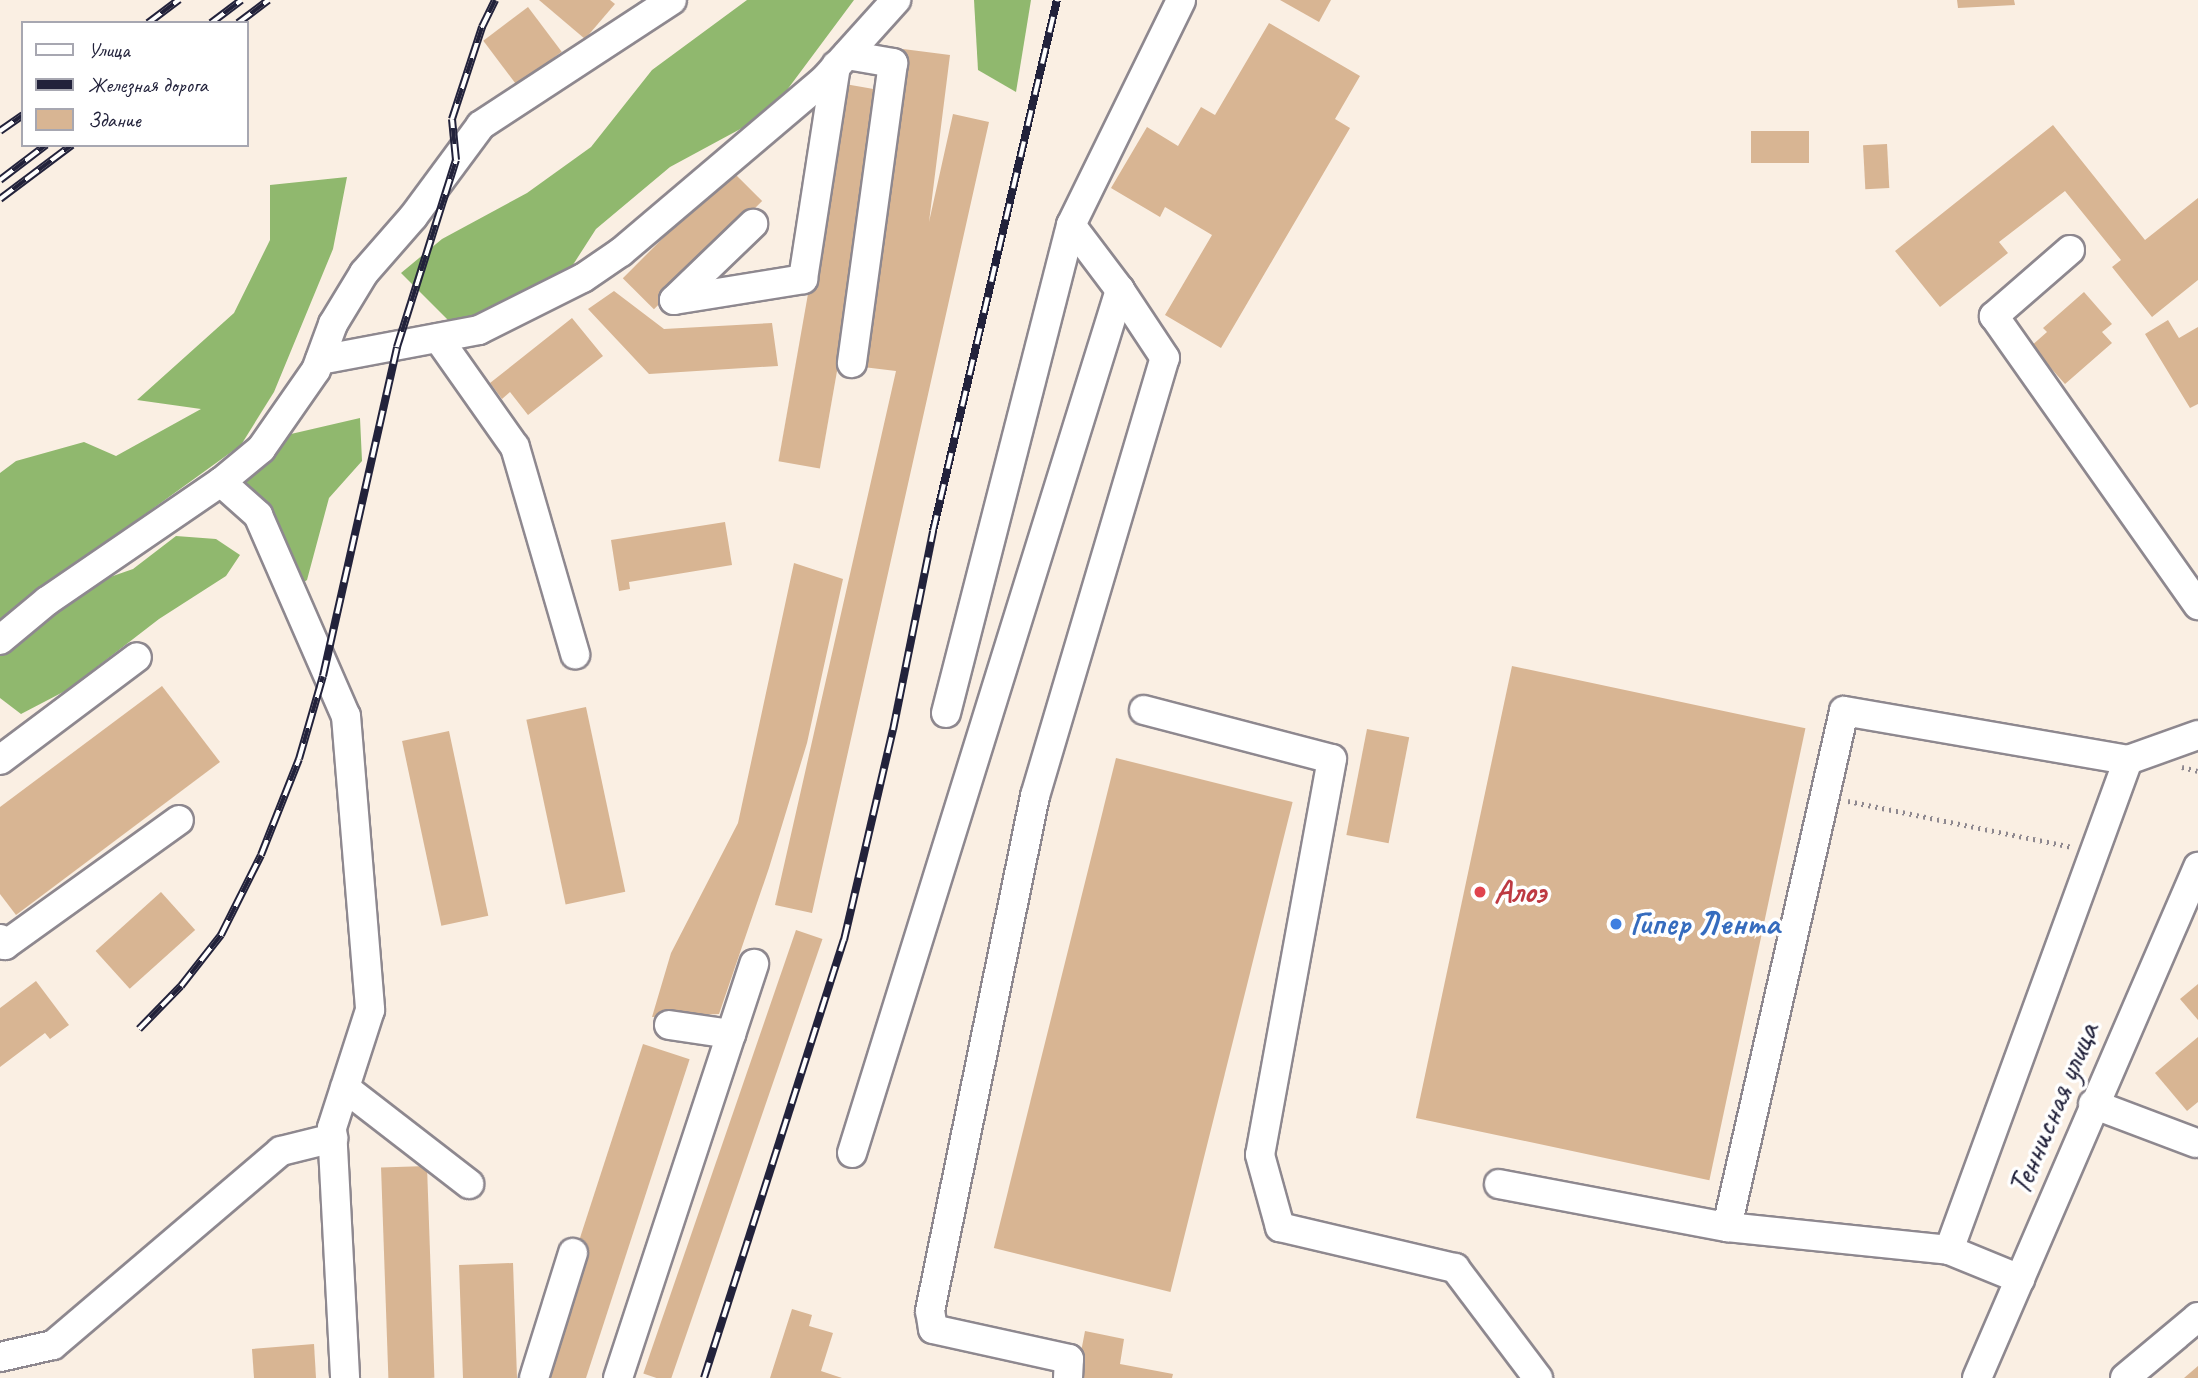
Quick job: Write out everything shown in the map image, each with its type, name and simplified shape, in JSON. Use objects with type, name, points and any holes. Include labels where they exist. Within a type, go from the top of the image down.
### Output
[{"type":"street","points":[[0,640],[47,601],[221,482],[261,449],[316,370],[333,324],[364,273],[413,217],[481,125],[672,0]]},
{"type":"street","points":[[320,360],[479,330],[583,278],[621,252],[824,80],[896,0]]},
{"type":"street","points":[[946,713],[1071,225],[1181,0]]},
{"type":"street","points":[[753,224],[674,300],[803,279],[842,60]]},
{"type":"street","points":[[842,60],[893,63],[852,363]]},
{"type":"street","points":[[1068,1378],[1069,1359],[933,1329],[930,1311],[1035,796],[1165,358],[1120,290],[1071,225]]},
{"type":"street","points":[[2070,250],[1994,316],[2198,605]]},
{"type":"street","points":[[852,1153],[1120,290]]},
{"type":"street","points":[[438,338],[515,447],[575,654]]},
{"type":"street","points":[[221,482],[258,515],[346,716],[370,1010],[332,1128],[345,1378]]},
{"type":"street","points":[[0,760],[137,657]]},
{"type":"street","points":[[1144,710],[1332,759],[1260,1155],[1280,1227],[1455,1268],[1538,1378]]},
{"type":"street","points":[[1727,1227],[1844,711],[2128,760],[2198,735]]},
{"type":"street","points":[[1949,1250],[2128,760]]},
{"type":"street","points":[[2,944],[179,820]]},
{"type":"street","name":"Теннисная улица","points":[[1977,1378],[2093,1104],[2198,867]]},
{"type":"street","points":[[618,1378],[754,964]]},
{"type":"street","points":[[669,1025],[731,1034]]},
{"type":"street","points":[[345,1088],[469,1184]]},
{"type":"street","points":[[2093,1104],[2197,1143]]},
{"type":"street","points":[[0,1357],[53,1345],[281,1151],[332,1138]]},
{"type":"street","points":[[1499,1184],[1727,1227],[1949,1250],[2020,1279]]},
{"type":"street","points":[[534,1378],[573,1253]]},
{"type":"street","points":[[2125,1378],[2198,1317]]},
{"type":"path","points":[[2170,764],[2198,771]]},
{"type":"path","points":[[1824,796],[2095,852]]},
{"type":"green space","points":[[747,0],[854,0],[787,90],[744,127],[670,167],[596,229],[560,285],[455,327],[401,273],[442,239],[527,193],[591,147],[652,70]]},
{"type":"green space","points":[[974,0],[1031,0],[1016,92],[978,70]]},
{"type":"green space","points":[[347,177],[333,249],[274,392],[241,445],[0,619],[0,473],[16,461],[84,442],[116,456],[201,409],[137,400],[234,313],[270,240],[270,185]]},
{"type":"green space","points":[[360,418],[362,461],[329,498],[307,580],[298,586],[237,478],[278,437]]},
{"type":"green space","points":[[176,536],[216,539],[240,555],[226,576],[159,619],[67,690],[21,714],[0,698],[0,654],[53,597],[133,569]]},
{"type":"building","points":[[539,0],[610,0],[615,4],[585,39]]},
{"type":"building","points":[[1280,0],[1331,0],[1319,22]]},
{"type":"building","points":[[1957,0],[2014,0],[2015,5],[1958,8]]},
{"type":"building","points":[[528,7],[562,52],[517,85],[483,41]]},
{"type":"building","points":[[1269,23],[1360,76],[1335,119],[1350,128],[1221,348],[1165,315],[1212,235],[1165,207],[1160,217],[1111,188],[1147,127],[1178,146],[1201,107],[1215,115]]},
{"type":"building","points":[[903,49],[950,55],[929,222],[953,114],[989,122],[812,913],[775,905],[896,371],[863,367]]},
{"type":"building","points":[[845,84],[886,91],[820,468],[778,461]]},
{"type":"building","points":[[2053,125],[2145,240],[2198,198],[2198,280],[2152,317],[2112,267],[2121,260],[2065,191],[1999,242],[2008,253],[1940,307],[1895,251]]},
{"type":"building","points":[[1751,131],[1809,131],[1809,163],[1751,163]]},
{"type":"building","points":[[1887,144],[1889,188],[1865,189],[1863,145]]},
{"type":"building","points":[[731,170],[762,201],[654,309],[623,278]]},
{"type":"building","points":[[614,291],[664,329],[772,323],[778,366],[649,374],[588,309]]},
{"type":"building","points":[[2084,292],[2112,324],[2102,332],[2112,343],[2065,384],[2031,346],[2047,332],[2043,328]]},
{"type":"building","points":[[572,318],[603,356],[528,415],[510,392],[502,399],[490,383]]},
{"type":"building","points":[[2168,320],[2179,338],[2198,327],[2198,404],[2190,408],[2145,334]]},
{"type":"building","points":[[725,522],[732,565],[629,582],[630,589],[619,591],[611,540]]},
{"type":"building","points":[[794,563],[843,579],[807,743],[769,868],[719,1014],[652,1017],[671,953],[738,823]]},
{"type":"building","name":"Гипер Лента","points":[[1512,666],[1805,728],[1709,1180],[1416,1118]]},
{"type":"building","points":[[162,686],[220,762],[16,915],[0,894],[0,807]]},
{"type":"building","points":[[586,707],[625,892],[566,905],[526,720]]},
{"type":"building","points":[[1367,729],[1409,737],[1389,843],[1346,835]]},
{"type":"building","points":[[449,731],[488,916],[441,926],[402,741]]},
{"type":"building","points":[[1116,758],[1293,802],[1170,1292],[994,1248]]},
{"type":"building","points":[[161,892],[195,930],[130,989],[96,951]]},
{"type":"building","points":[[796,930],[822,939],[671,1378],[657,1378],[643,1373]]},
{"type":"building","points":[[36,981],[69,1025],[50,1039],[45,1033],[0,1067],[0,1008]]},
{"type":"building","points":[[2198,984],[2198,1020],[2180,999]]},
{"type":"building","points":[[2198,1037],[2198,1102],[2187,1111],[2155,1073]]},
{"type":"building","points":[[643,1044],[690,1059],[586,1378],[535,1376]]},
{"type":"building","points":[[427,1166],[434,1378],[388,1378],[381,1168]]},
{"type":"building","points":[[513,1263],[517,1378],[463,1378],[459,1265]]},
{"type":"building","points":[[792,1309],[812,1315],[809,1326],[833,1333],[821,1371],[842,1378],[770,1378]]},
{"type":"building","points":[[1085,1331],[1124,1339],[1120,1364],[1173,1374],[1172,1378],[1076,1378]]},
{"type":"building","points":[[314,1344],[316,1378],[254,1378],[252,1349]]},
{"type":"building","points":[[2198,1366],[2198,1378],[2184,1378]]},
{"type":"railway","points":[[151,21],[179,0]]},
{"type":"railway","points":[[214,21],[241,0]]},
{"type":"railway","points":[[241,21],[268,0]]},
{"type":"railway","points":[[139,1029],[181,986],[221,935],[261,855],[299,759],[323,676],[397,347],[456,160],[452,119],[482,27],[495,0]]},
{"type":"railway","points":[[704,1378],[844,940],[893,730],[933,531],[1057,0]]},
{"type":"railway","points":[[0,131],[21,116]]},
{"type":"railway","points":[[0,180],[43,147]]},
{"type":"railway","points":[[0,199],[69,147]]},
{"type":"place","name":"Алоэ","points":[[1480,892]]},
{"type":"place","name":"Гипер Лента","points":[[1616,924]]}]
